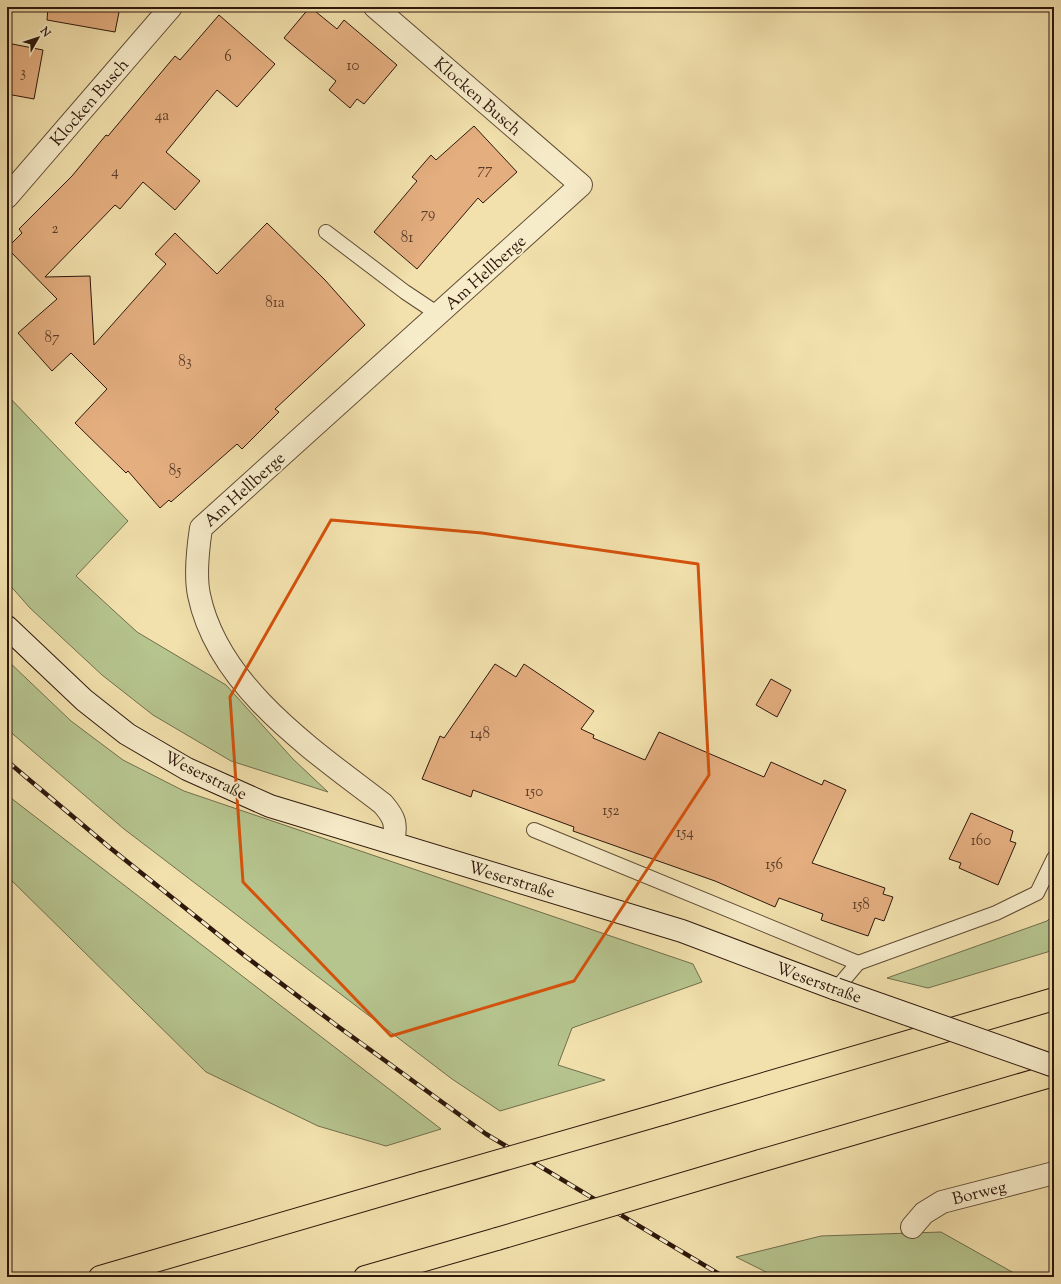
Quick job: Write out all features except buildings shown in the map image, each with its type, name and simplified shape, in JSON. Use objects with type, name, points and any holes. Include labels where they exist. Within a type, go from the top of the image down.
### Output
[{"type":"highway","points":[[100,1277],[1054,999]]},
{"type":"highway","points":[[365,1277],[1054,1075]]},
{"type":"street","name":"Klocken Busch","points":[[7,197],[171,7]]},
{"type":"street","name":"Klocken Busch","points":[[375,7],[581,185]]},
{"type":"street","name":"Am Hellberge","points":[[393,843],[396,829],[393,816],[383,804],[297,738],[250,691],[214,639],[199,594],[198,548],[201,528],[581,185]]},
{"type":"street","name":"Weserstraße","points":[[7,627],[84,700],[127,734],[187,769],[270,806],[682,931],[836,989],[1054,1066]]},
{"type":"street","name":"Borweg","points":[[912,1226],[924,1212],[942,1202],[1054,1173]]},
{"type":"lane","points":[[326,232],[405,292],[438,314]]},
{"type":"lane","points":[[534,830],[858,963]]},
{"type":"lane","points":[[836,989],[858,963],[996,913],[1037,893],[1054,858]]},
{"type":"highlighted area","points":[[331,520],[482,533],[698,564],[709,775],[574,981],[391,1036],[243,882],[230,697]]},
{"type":"green space","points":[[7,395],[128,521],[76,576],[137,632],[226,685],[293,759],[328,792],[231,761],[153,715],[102,675],[30,608],[7,582]]},
{"type":"green space","points":[[7,660],[71,721],[123,760],[184,791],[693,964],[702,982],[572,1028],[558,1065],[605,1080],[500,1111],[452,1079],[124,829],[7,729]]},
{"type":"green space","points":[[7,795],[441,1129],[386,1146],[318,1126],[206,1072],[7,876]]},
{"type":"green space","points":[[1054,914],[1054,950],[928,988],[887,978],[1047,921]]},
{"type":"green space","points":[[941,1232],[1021,1277],[776,1277],[736,1257],[821,1236]]},
{"type":"green space","points":[[671,1273],[678,1277],[645,1277]]},
{"type":"railway","points":[[7,761],[109,847],[245,956],[336,1025],[486,1134],[724,1277]]}]
